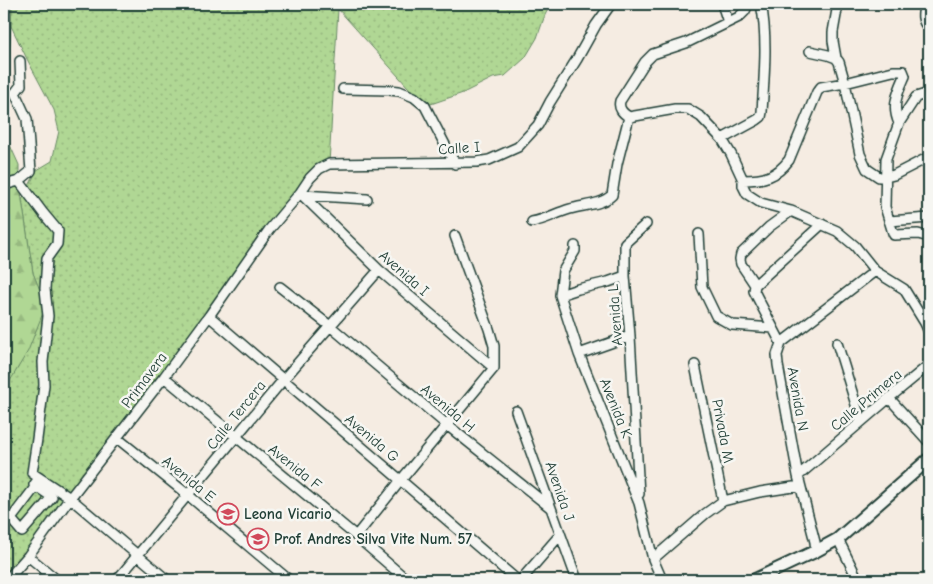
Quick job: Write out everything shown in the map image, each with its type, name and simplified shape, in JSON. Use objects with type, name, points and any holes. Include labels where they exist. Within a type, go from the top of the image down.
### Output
[{"type":"street","name":"Calle I","points":[[301,194],[310,178],[319,169],[329,164],[455,164],[489,160],[518,147],[538,125],[596,25],[611,4]]},
{"type":"street","points":[[722,4],[728,22]]},
{"type":"street","points":[[748,4],[739,17],[686,42],[653,54],[645,62],[620,102],[619,105],[622,113],[629,117],[675,109],[688,109],[701,117],[722,139],[743,180],[743,186],[751,198],[761,203],[791,211],[837,231],[855,246],[876,271],[904,289],[929,332]]},
{"type":"street","points":[[722,139],[761,117],[765,54],[761,4]]},
{"type":"street","points":[[838,4],[833,41],[836,58],[839,62],[845,84],[860,154],[867,169],[879,176],[886,177],[894,175],[929,157]]},
{"type":"street","points":[[924,4],[922,14],[924,23],[929,28]]},
{"type":"street","points":[[810,51],[836,58]]},
{"type":"street","points":[[4,185],[19,181],[32,171],[27,119],[14,94],[21,85],[20,61]]},
{"type":"street","points":[[743,180],[765,178],[775,174],[790,160],[817,92],[821,87],[845,84],[893,71],[903,71],[905,76],[896,96],[896,116],[899,123]]},
{"type":"street","points":[[343,89],[399,91],[414,97],[425,106],[455,164]]},
{"type":"street","points":[[929,94],[916,97],[899,123],[886,159],[885,207],[894,235],[918,234],[929,237]]},
{"type":"street","points":[[532,222],[544,220],[580,206],[600,202],[612,195],[617,164],[629,117]]},
{"type":"street","points":[[19,181],[58,231],[58,244],[48,258],[45,289],[48,316],[43,362],[44,386],[32,473],[52,497],[22,532],[11,520],[38,482]]},
{"type":"street","points":[[301,194],[367,199]]},
{"type":"street","name":"Avenida I","points":[[301,194],[379,270],[494,368]]},
{"type":"street","name":"Primavera","points":[[7,580],[28,556],[70,498],[164,377],[269,230],[301,194]]},
{"type":"street","points":[[755,285],[742,264],[741,254],[769,227],[791,211]]},
{"type":"street","points":[[889,221],[929,218]]},
{"type":"street","name":"Avenida L","points":[[639,503],[625,243],[646,224]]},
{"type":"street","points":[[822,224],[755,285],[756,297],[781,343],[876,271]]},
{"type":"street","points":[[699,234],[702,287],[716,316],[732,325],[772,328]]},
{"type":"street","points":[[356,536],[400,480],[494,368],[494,346],[489,329],[455,236]]},
{"type":"street","name":"Avenida K","points":[[575,246],[575,251],[563,270],[560,295],[579,354],[639,503],[654,559],[662,580]]},
{"type":"street","name":"Calle Tercera","points":[[117,580],[283,380],[379,270]]},
{"type":"street","points":[[560,295],[626,276]]},
{"type":"street","name":"Avenida H","points":[[280,287],[551,508]]},
{"type":"street","name":"Avenida G","points":[[209,316],[519,580]]},
{"type":"street","points":[[579,354],[630,336]]},
{"type":"street","name":"Avenida N","points":[[781,343],[778,365],[800,486],[816,551]]},
{"type":"street","points":[[837,343],[861,422]]},
{"type":"street","name":"Calle Primera","points":[[798,476],[929,364]]},
{"type":"street","name":"Privada M","points":[[695,365],[723,501]]},
{"type":"street","name":"Avenida F","points":[[164,377],[407,580]]},
{"type":"street","points":[[889,398],[929,442]]},
{"type":"street","name":"Avenida J","points":[[516,411],[577,580]]},
{"type":"street","name":"Avenida E","points":[[117,438],[289,580]]},
{"type":"street","points":[[754,580],[838,539],[929,459]]},
{"type":"street","points":[[38,482],[70,498],[167,580]]},
{"type":"street","points":[[654,559],[705,514],[723,501],[760,492],[800,486]]},
{"type":"street","points":[[519,580],[560,535]]},
{"type":"street","points":[[838,539],[858,580]]},
{"type":"street","points":[[28,556],[57,580]]},
{"type":"green space","points":[[4,4],[12,4],[8,75],[4,88]]},
{"type":"green space","points":[[12,4],[551,4],[537,38],[525,58],[505,76],[493,78],[463,93],[425,106],[338,9],[329,164],[319,169],[164,377],[4,580],[4,384],[45,305],[33,273],[22,200],[37,170],[52,161],[59,131],[54,110],[11,26]]},
{"type":"green space","points":[[4,132],[19,165],[22,200],[33,273],[46,305],[28,351],[4,391]]},
{"type":"waterway","points":[[4,219],[4,235]]},
{"type":"place","name":"Leona Vicario","points":[[228,514]]},
{"type":"place","name":"Prof. Andres Silva Vite Num. 57","points":[[258,539]]}]
